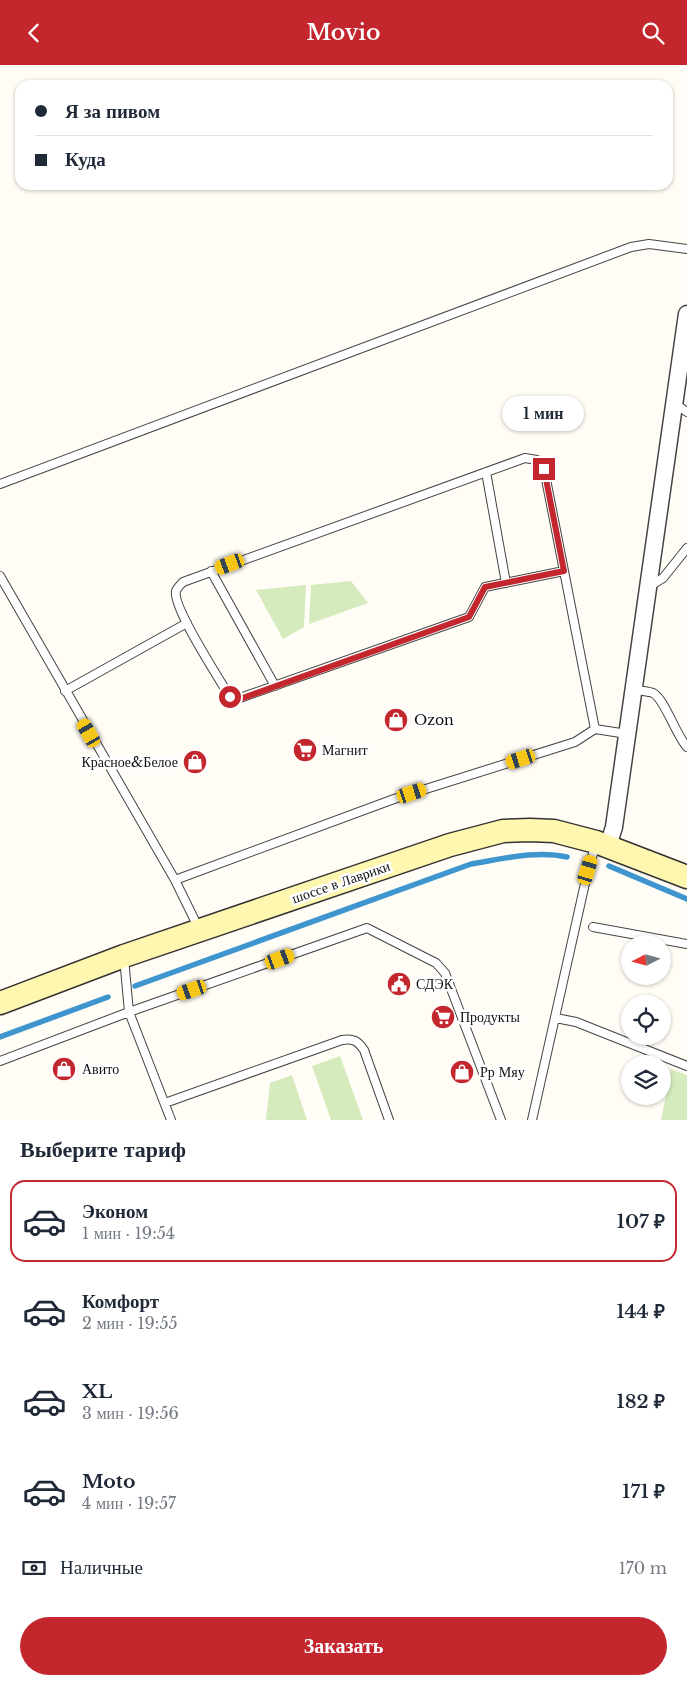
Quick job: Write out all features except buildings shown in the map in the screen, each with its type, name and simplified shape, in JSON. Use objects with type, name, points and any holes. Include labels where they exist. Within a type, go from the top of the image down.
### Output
[{"type":"street","points":[[602,844],[614,827],[648,587],[681,407],[687,314]]},
{"type":"street","name":"шоссе в Лаврики","points":[[0,1003],[124,956],[450,845],[503,831],[554,831],[602,844],[687,877]]},
{"type":"lane","points":[[0,484],[631,247],[649,244],[687,249]]},
{"type":"lane","points":[[564,571],[485,587],[469,617],[234,700],[230,697],[187,623],[177,604],[176,591],[182,582],[472,476],[525,457],[537,460],[544,469],[596,729]]},
{"type":"lane","points":[[486,472],[506,583]]},
{"type":"lane","points":[[648,587],[663,578],[687,548]]},
{"type":"lane","points":[[212,571],[276,686]]},
{"type":"lane","points":[[0,576],[175,880],[200,931]]},
{"type":"lane","points":[[65,691],[187,623]]},
{"type":"lane","points":[[634,689],[654,694],[662,700],[681,741],[687,747]]},
{"type":"lane","points":[[175,880],[394,799],[575,742],[596,729],[627,734]]},
{"type":"lane","points":[[532,1120],[588,870],[602,844]]},
{"type":"lane","points":[[592,927],[687,944]]},
{"type":"lane","points":[[0,1061],[129,1012],[367,928],[436,963],[445,973],[501,1120]]},
{"type":"lane","points":[[124,956],[129,1012],[171,1120]]},
{"type":"lane","points":[[556,1018],[576,1023],[687,1066]]},
{"type":"lane","points":[[164,1103],[342,1040],[351,1039],[359,1043],[364,1050],[389,1120]]},
{"type":"green space","points":[[351,581],[368,603],[309,624],[311,585]]},
{"type":"green space","points":[[306,585],[304,627],[283,639],[256,590]]},
{"type":"green space","points":[[340,1056],[363,1120],[331,1120],[312,1066]]},
{"type":"green space","points":[[671,1069],[687,1075],[687,1120],[661,1120],[664,1105],[671,1105]]},
{"type":"green space","points":[[292,1075],[307,1120],[266,1120],[270,1083]]},
{"type":"waterway","points":[[135,986],[471,864],[543,854],[567,857]]},
{"type":"waterway","points":[[609,866],[687,899]]},
{"type":"waterway","points":[[0,1037],[108,997]]},
{"type":"place","name":"Ozon","points":[[396,720]]},
{"type":"place","name":"Магнит","points":[[305,750]]},
{"type":"place","name":"Красное&Белое","points":[[195,762]]},
{"type":"place","name":"СДЭК","points":[[399,984]]},
{"type":"place","name":"Продукты","points":[[443,1017]]},
{"type":"place","name":"Авито","points":[[64,1069]]},
{"type":"place","name":"Рр Мяу","points":[[462,1072]]},
{"type":"route","points":[[230,697],[234,700],[240,699],[469,617],[485,587],[564,571],[544,469]]}]
